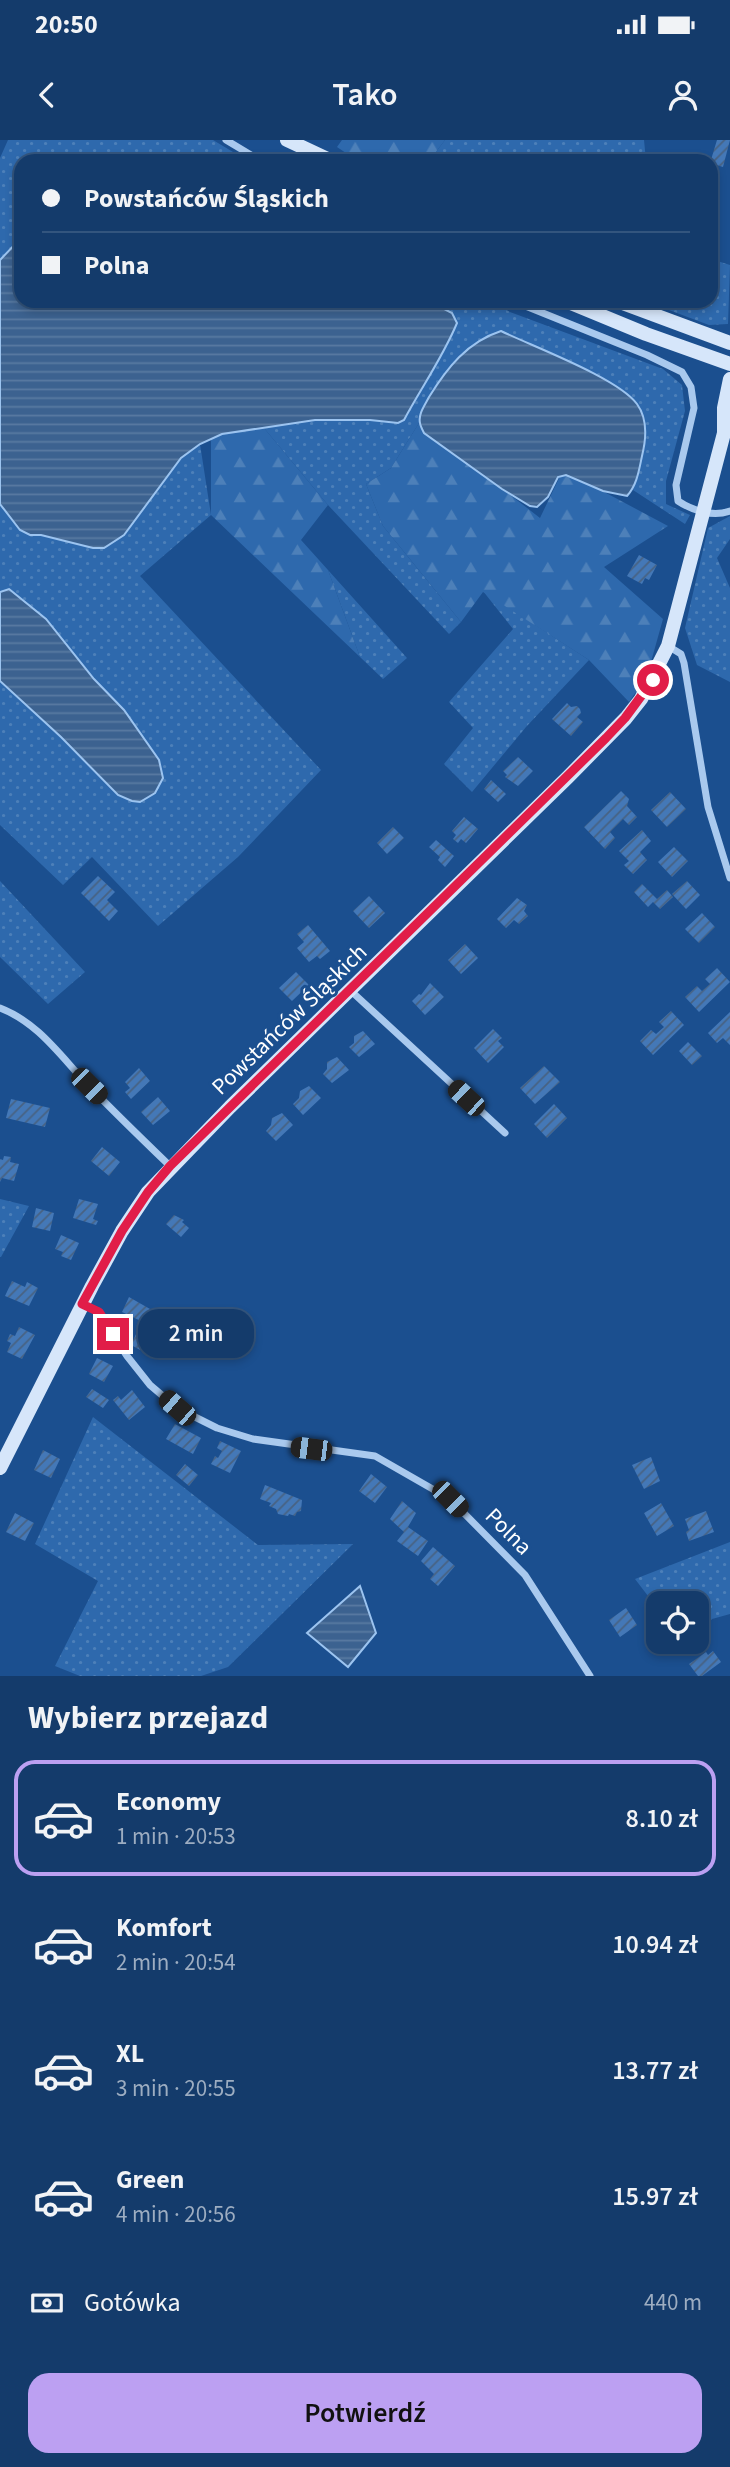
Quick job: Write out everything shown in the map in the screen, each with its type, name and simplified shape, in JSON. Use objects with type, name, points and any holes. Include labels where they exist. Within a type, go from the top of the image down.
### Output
[{"type":"street","points":[[226,140],[249,154]]},
{"type":"street","points":[[286,140],[301,154]]},
{"type":"street","points":[[286,140],[317,154]]},
{"type":"street","points":[[530,308],[682,372],[691,387],[694,408],[676,493],[678,501],[715,515],[730,511]]},
{"type":"street","points":[[583,308],[730,364]]},
{"type":"street","points":[[636,308],[730,343]]},
{"type":"street","name":"Powstańców Śląskich","points":[[0,1468],[4,1450],[82,1304],[122,1231],[148,1192],[170,1166],[351,991],[625,718],[653,680],[668,646],[727,427],[724,408],[730,379]]},
{"type":"street","points":[[668,646],[681,654],[684,663],[708,807],[730,878]]},
{"type":"street","points":[[351,991],[505,1133]]},
{"type":"street","points":[[0,1008],[18,1015],[34,1026],[89,1086],[170,1166]]},
{"type":"street","name":"Polna","points":[[82,1304],[99,1312],[127,1356],[150,1385],[177,1408],[217,1428],[253,1439],[375,1456],[450,1499],[525,1575],[590,1676]]},
{"type":"green space","points":[[8,140],[213,140],[236,154],[14,154],[14,245],[0,260],[0,158]]},
{"type":"green space","points":[[342,140],[445,140],[434,154],[348,154],[337,147]]},
{"type":"green space","points":[[445,140],[644,140],[645,154],[434,154]]},
{"type":"green space","points":[[718,261],[730,265],[728,324],[709,325],[664,308],[718,308]]},
{"type":"green space","points":[[442,308],[503,308],[663,369],[682,385],[685,411],[666,481],[666,504],[690,515],[685,524],[633,490],[645,447],[645,425],[490,335],[460,356],[442,376],[421,413],[419,423],[391,468],[366,484],[383,526],[461,622],[449,634],[328,505],[264,428],[315,420],[398,423],[404,420],[446,348],[452,313]]},
{"type":"green space","points":[[419,423],[424,433],[540,518],[563,470],[668,526],[604,567],[663,619],[647,676],[629,702],[589,660],[483,592],[461,622],[383,526],[366,484],[391,468]]},
{"type":"green space","points":[[264,428],[328,505],[301,540],[328,570],[360,657],[211,515],[211,438]]},
{"type":"green space","points":[[194,434],[211,438],[200,444],[211,515],[140,576],[321,770],[238,857],[158,926],[92,857],[63,885],[0,825],[0,503],[30,535],[41,535],[93,548],[192,450]]},
{"type":"green space","points":[[730,516],[730,539],[717,558],[730,588],[730,682],[697,665],[685,628],[708,528]]},
{"type":"green space","points":[[328,570],[407,658],[383,679],[360,657]]},
{"type":"green space","points":[[483,591],[589,660],[526,727],[472,792],[444,764],[473,728],[449,702],[513,629]]},
{"type":"green space","points":[[0,881],[85,972],[48,1004],[0,957]]},
{"type":"green space","points":[[0,1199],[29,1206],[1,1257],[0,1257]]},
{"type":"green space","points":[[93,1417],[258,1545],[353,1544],[228,1667],[201,1676],[80,1676],[55,1666],[98,1581],[35,1544]]},
{"type":"green space","points":[[730,1542],[730,1614],[709,1621],[709,1591],[646,1591],[646,1593],[635,1579]]},
{"type":"shaded area","points":[[14,245],[14,308],[442,308],[452,313],[457,323],[404,420],[398,423],[315,420],[222,434],[200,444],[181,458],[124,535],[104,548],[93,548],[41,535],[30,535],[20,530],[0,504],[0,260]]},
{"type":"shaded area","points":[[501,331],[594,374],[627,394],[637,404],[644,423],[644,443],[637,477],[627,496],[603,491],[566,475],[558,477],[548,497],[537,507],[530,506],[424,433],[420,423],[421,413],[443,376],[468,349]]},
{"type":"shaded area","points":[[9,589],[46,619],[94,679],[124,710],[159,760],[163,778],[155,793],[140,802],[118,795],[61,737],[0,681],[0,592]]},
{"type":"shaded area","points":[[360,1586],[376,1633],[348,1667],[307,1633]]},
{"type":"building","points":[[717,140],[730,140],[723,167],[718,165],[718,154],[713,154]]},
{"type":"building","points":[[639,555],[657,565],[649,580],[645,578],[642,584],[627,576]]},
{"type":"building","points":[[567,703],[580,709],[581,713],[577,717],[583,722],[571,736],[552,719]]},
{"type":"building","points":[[518,757],[533,771],[518,786],[505,777],[507,775],[503,771]]},
{"type":"building","points":[[491,780],[506,794],[498,802],[484,789]]},
{"type":"building","points":[[621,791],[629,799],[627,806],[637,817],[629,825],[623,819],[610,832],[615,838],[605,849],[584,827]]},
{"type":"building","points":[[670,792],[686,809],[667,827],[651,810]]},
{"type":"building","points":[[464,817],[478,829],[466,843],[461,839],[458,843],[453,839],[456,835],[452,831]]},
{"type":"building","points":[[393,827],[404,838],[387,854],[377,843]]},
{"type":"building","points":[[642,830],[651,841],[640,852],[647,860],[633,874],[624,865],[629,861],[619,851]]},
{"type":"building","points":[[436,840],[454,856],[445,867],[438,860],[440,857],[429,847]]},
{"type":"building","points":[[674,847],[688,861],[672,877],[658,862]]},
{"type":"building","points":[[98,876],[115,892],[107,900],[118,911],[109,921],[81,893]]},
{"type":"building","points":[[687,881],[700,895],[686,909],[672,894]]},
{"type":"building","points":[[642,884],[657,899],[667,890],[673,897],[660,909],[653,902],[648,907],[634,892]]},
{"type":"building","points":[[369,896],[385,913],[369,928],[353,911]]},
{"type":"building","points":[[517,898],[527,905],[524,911],[528,916],[519,924],[514,920],[506,928],[497,919]]},
{"type":"building","points":[[702,913],[715,927],[699,943],[685,929]]},
{"type":"building","points":[[308,925],[330,951],[320,959],[317,956],[309,962],[297,948],[304,942],[297,934]]},
{"type":"building","points":[[465,944],[478,958],[461,974],[448,960]]},
{"type":"building","points":[[717,968],[730,982],[699,1012],[685,997],[697,986],[702,991],[710,984],[705,979]]},
{"type":"building","points":[[296,972],[309,985],[292,1001],[279,988]]},
{"type":"building","points":[[430,983],[444,997],[425,1015],[412,1001],[421,995]]},
{"type":"building","points":[[671,1011],[684,1025],[653,1055],[640,1041],[651,1030],[656,1034],[664,1027],[659,1022]]},
{"type":"building","points":[[730,1012],[730,1045],[723,1038],[717,1043],[708,1033]]},
{"type":"building","points":[[493,1029],[502,1038],[498,1041],[504,1047],[488,1063],[474,1048]]},
{"type":"building","points":[[363,1031],[375,1044],[359,1057],[349,1047],[354,1043],[354,1036]]},
{"type":"building","points":[[688,1042],[702,1056],[692,1065],[679,1051]]},
{"type":"building","points":[[337,1057],[349,1070],[332,1083],[323,1074],[327,1069],[327,1062]]},
{"type":"building","points":[[544,1066],[560,1082],[535,1104],[520,1088]]},
{"type":"building","points":[[139,1068],[150,1081],[131,1099],[125,1092],[130,1088],[125,1082]]},
{"type":"building","points":[[309,1086],[321,1098],[303,1115],[293,1104],[299,1098],[300,1091]]},
{"type":"building","points":[[158,1097],[170,1111],[153,1125],[141,1112]]},
{"type":"building","points":[[11,1099],[50,1108],[45,1127],[6,1118]]},
{"type":"building","points":[[554,1104],[567,1118],[547,1138],[534,1124]]},
{"type":"building","points":[[282,1113],[293,1125],[276,1141],[266,1131],[272,1118]]},
{"type":"building","points":[[102,1147],[120,1162],[109,1176],[91,1161]]},
{"type":"building","points":[[4,1156],[11,1157],[10,1162],[19,1164],[14,1181],[2,1178],[0,1182],[0,1159],[3,1160]]},
{"type":"building","points":[[79,1199],[98,1204],[93,1219],[98,1221],[96,1225],[73,1218]]},
{"type":"building","points":[[36,1208],[54,1213],[50,1231],[32,1227]]},
{"type":"building","points":[[174,1215],[184,1220],[182,1222],[189,1228],[181,1237],[166,1224]]},
{"type":"building","points":[[61,1235],[79,1243],[71,1260],[61,1256],[63,1252],[55,1249]]},
{"type":"building","points":[[12,1281],[25,1287],[27,1282],[38,1288],[29,1306],[5,1296]]},
{"type":"building","points":[[129,1297],[150,1309],[143,1322],[122,1312]]},
{"type":"building","points":[[19,1327],[35,1335],[22,1359],[7,1352],[11,1343],[7,1341],[10,1334],[15,1336]]},
{"type":"building","points":[[137,1332],[147,1337],[140,1350],[131,1345]]},
{"type":"building","points":[[97,1358],[113,1366],[104,1382],[89,1374]]},
{"type":"building","points":[[92,1389],[109,1400],[103,1408],[86,1397]]},
{"type":"building","points":[[132,1390],[145,1407],[129,1420],[113,1400],[118,1396],[121,1400]]},
{"type":"building","points":[[175,1424],[201,1438],[193,1454],[166,1439]]},
{"type":"building","points":[[220,1441],[241,1451],[230,1473],[211,1464],[215,1456],[218,1458],[222,1451],[217,1448]]},
{"type":"building","points":[[43,1450],[60,1459],[51,1478],[34,1470]]},
{"type":"building","points":[[651,1457],[660,1481],[644,1489],[632,1465]]},
{"type":"building","points":[[185,1464],[198,1475],[189,1486],[176,1475]]},
{"type":"building","points":[[371,1474],[387,1487],[375,1503],[359,1491]]},
{"type":"building","points":[[265,1485],[302,1500],[301,1511],[295,1516],[278,1514],[276,1509],[269,1506],[271,1503],[260,1499]]},
{"type":"building","points":[[402,1501],[416,1513],[408,1527],[428,1541],[418,1556],[397,1541],[404,1532],[390,1519]]},
{"type":"building","points":[[661,1503],[674,1526],[657,1536],[644,1513]]},
{"type":"building","points":[[706,1511],[714,1532],[689,1541],[685,1519]]},
{"type":"building","points":[[15,1513],[34,1523],[25,1541],[6,1532]]},
{"type":"building","points":[[433,1547],[455,1566],[438,1586],[430,1579],[434,1574],[421,1561]]},
{"type":"building","points":[[626,1608],[637,1625],[620,1637],[609,1620]]},
{"type":"building","points":[[713,1651],[721,1662],[698,1676],[689,1664],[703,1654],[708,1655]]},
{"type":"route","points":[[113,1334],[99,1312],[82,1304],[122,1231],[148,1192],[170,1166],[606,738],[641,699],[653,680]]}]
